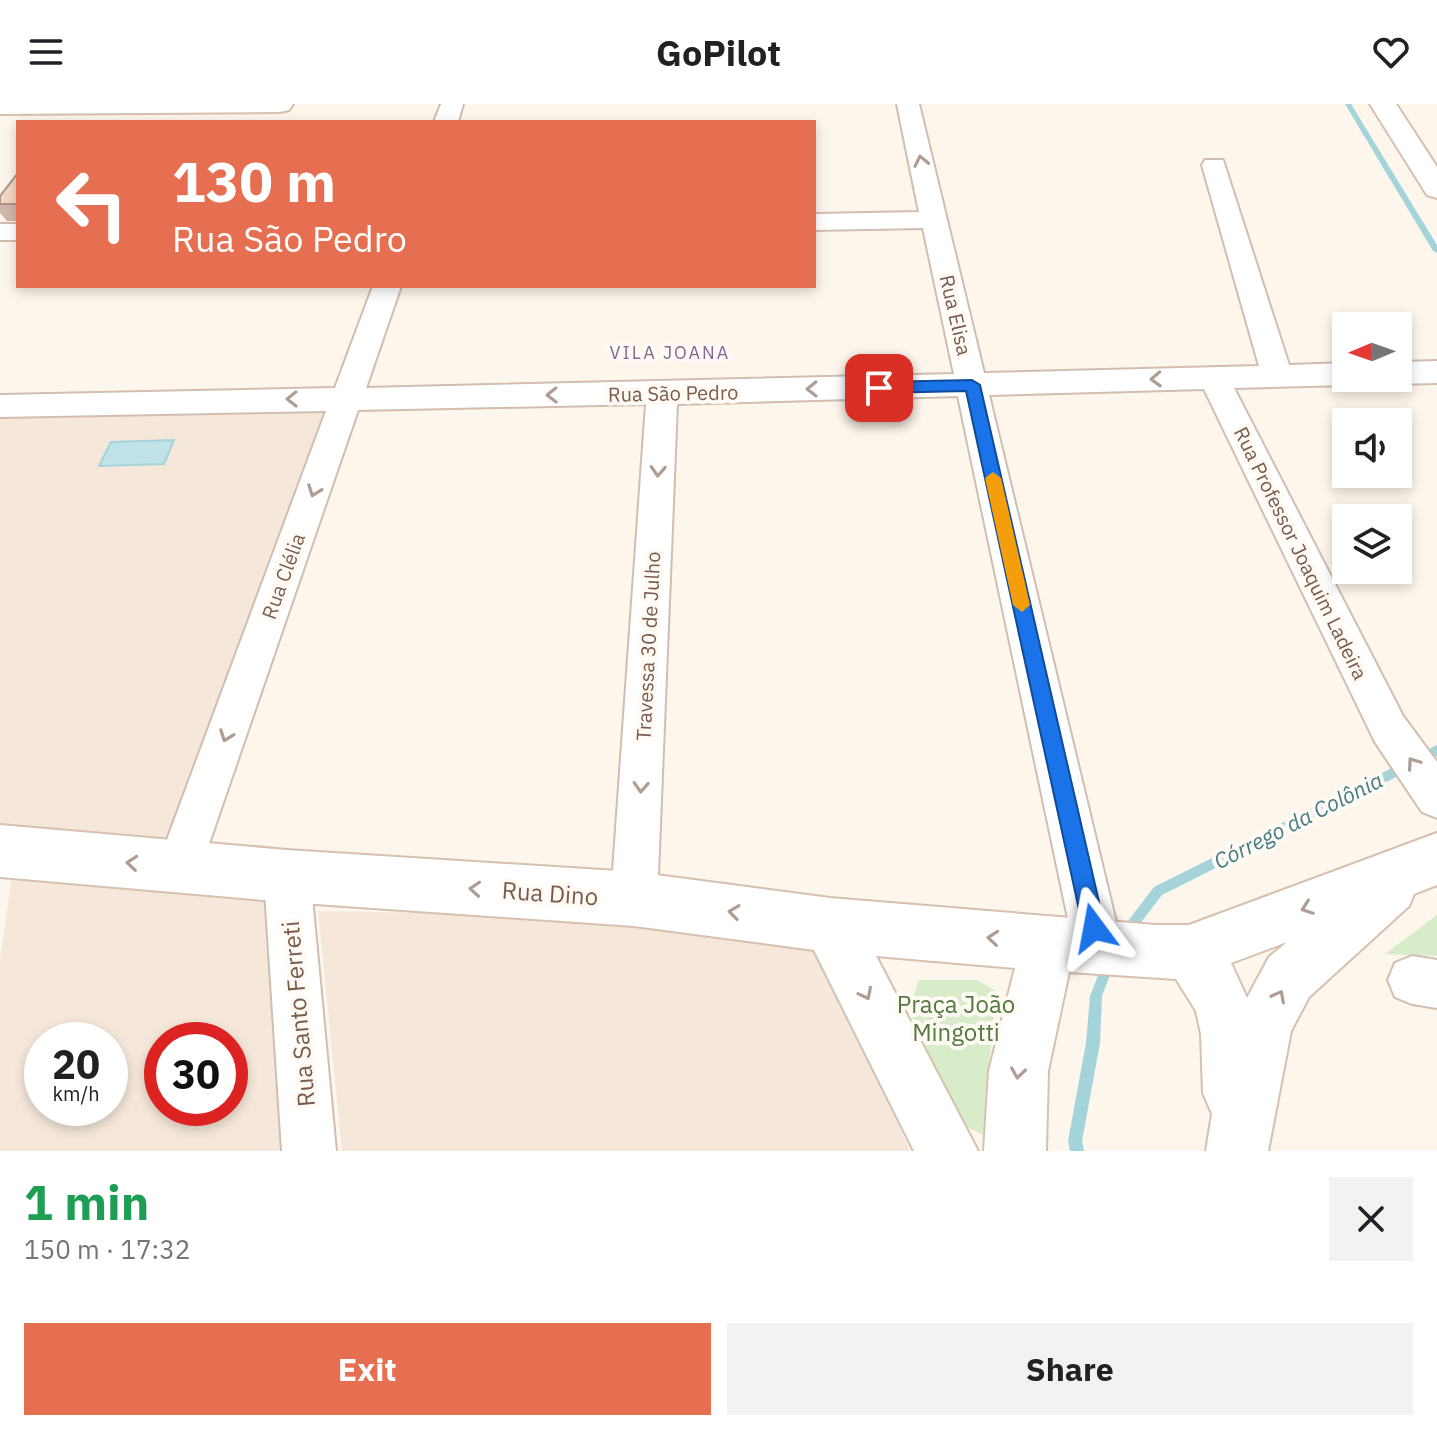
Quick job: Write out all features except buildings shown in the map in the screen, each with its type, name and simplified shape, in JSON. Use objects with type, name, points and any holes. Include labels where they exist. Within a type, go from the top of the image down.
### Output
[{"type":"main road","points":[[0,106],[280,104]]},
{"type":"main road","points":[[1383,104],[1437,189]]},
{"type":"main road","name":"Rua Dino","points":[[0,851],[287,876],[634,899],[830,925],[1121,948]]},
{"type":"main road","points":[[1015,1151],[1012,1112],[1026,1019],[1121,948],[1422,865]]},
{"type":"main road","points":[[1235,1151],[1264,1025],[1289,977],[1422,865]]},
{"type":"main road","points":[[830,925],[947,1151]]},
{"type":"main road","points":[[1121,948],[1210,978],[1226,1011],[1233,1051],[1235,1151]]},
{"type":"street","name":"Rua Elisa","points":[[908,104],[972,385],[1121,948]]},
{"type":"street","points":[[1214,165],[1277,376]]},
{"type":"street","points":[[816,222],[934,220]]},
{"type":"street","name":"Rua Clélia","points":[[179,867],[386,288]]},
{"type":"street","points":[[1412,373],[1437,372]]},
{"type":"street","name":"Rua São Pedro","points":[[0,406],[662,393],[1332,374]]},
{"type":"street","name":"Rua Professor Joaquim Ladeira","points":[[1214,378],[1389,729],[1437,797]]},
{"type":"street","name":"Travessa 30 de Julho","points":[[634,899],[662,393]]},
{"type":"street","name":"Rua Santo Ferreti","points":[[287,876],[309,1151]]},
{"type":"shaded area","points":[[339,404],[174,859],[0,840],[0,412]]},
{"type":"shaded area","points":[[13,868],[274,890],[292,1151],[0,1151],[0,960]]},
{"type":"shaded area","points":[[318,911],[552,915],[819,946],[910,1151],[342,1151]]},
{"type":"green space","points":[[1437,915],[1437,956],[1385,954]]},
{"type":"green space","name":"Praça João Mingotti","points":[[919,980],[977,980],[996,991],[983,1135],[960,1124],[909,1009]]},
{"type":"water","points":[[174,440],[164,464],[99,466],[111,442]]},
{"type":"waterway","name":"Córrego da Colônia","points":[[1348,104],[1437,251]]},
{"type":"waterway","name":"Córrego da Colônia","points":[[1420,759],[1437,750]]},
{"type":"waterway","name":"Córrego da Colônia","points":[[1125,934],[1158,891],[1406,766]]},
{"type":"waterway","name":"Córrego da Colônia","points":[[1077,1151],[1075,1141],[1093,1043],[1096,996],[1109,962]]},
{"type":"slow traffic","points":[[993,478],[1022,605]]},
{"type":"district","name":"VILA JOANA","points":[[670,352]]},
{"type":"route","points":[[879,388],[972,385],[1094,928]]}]
